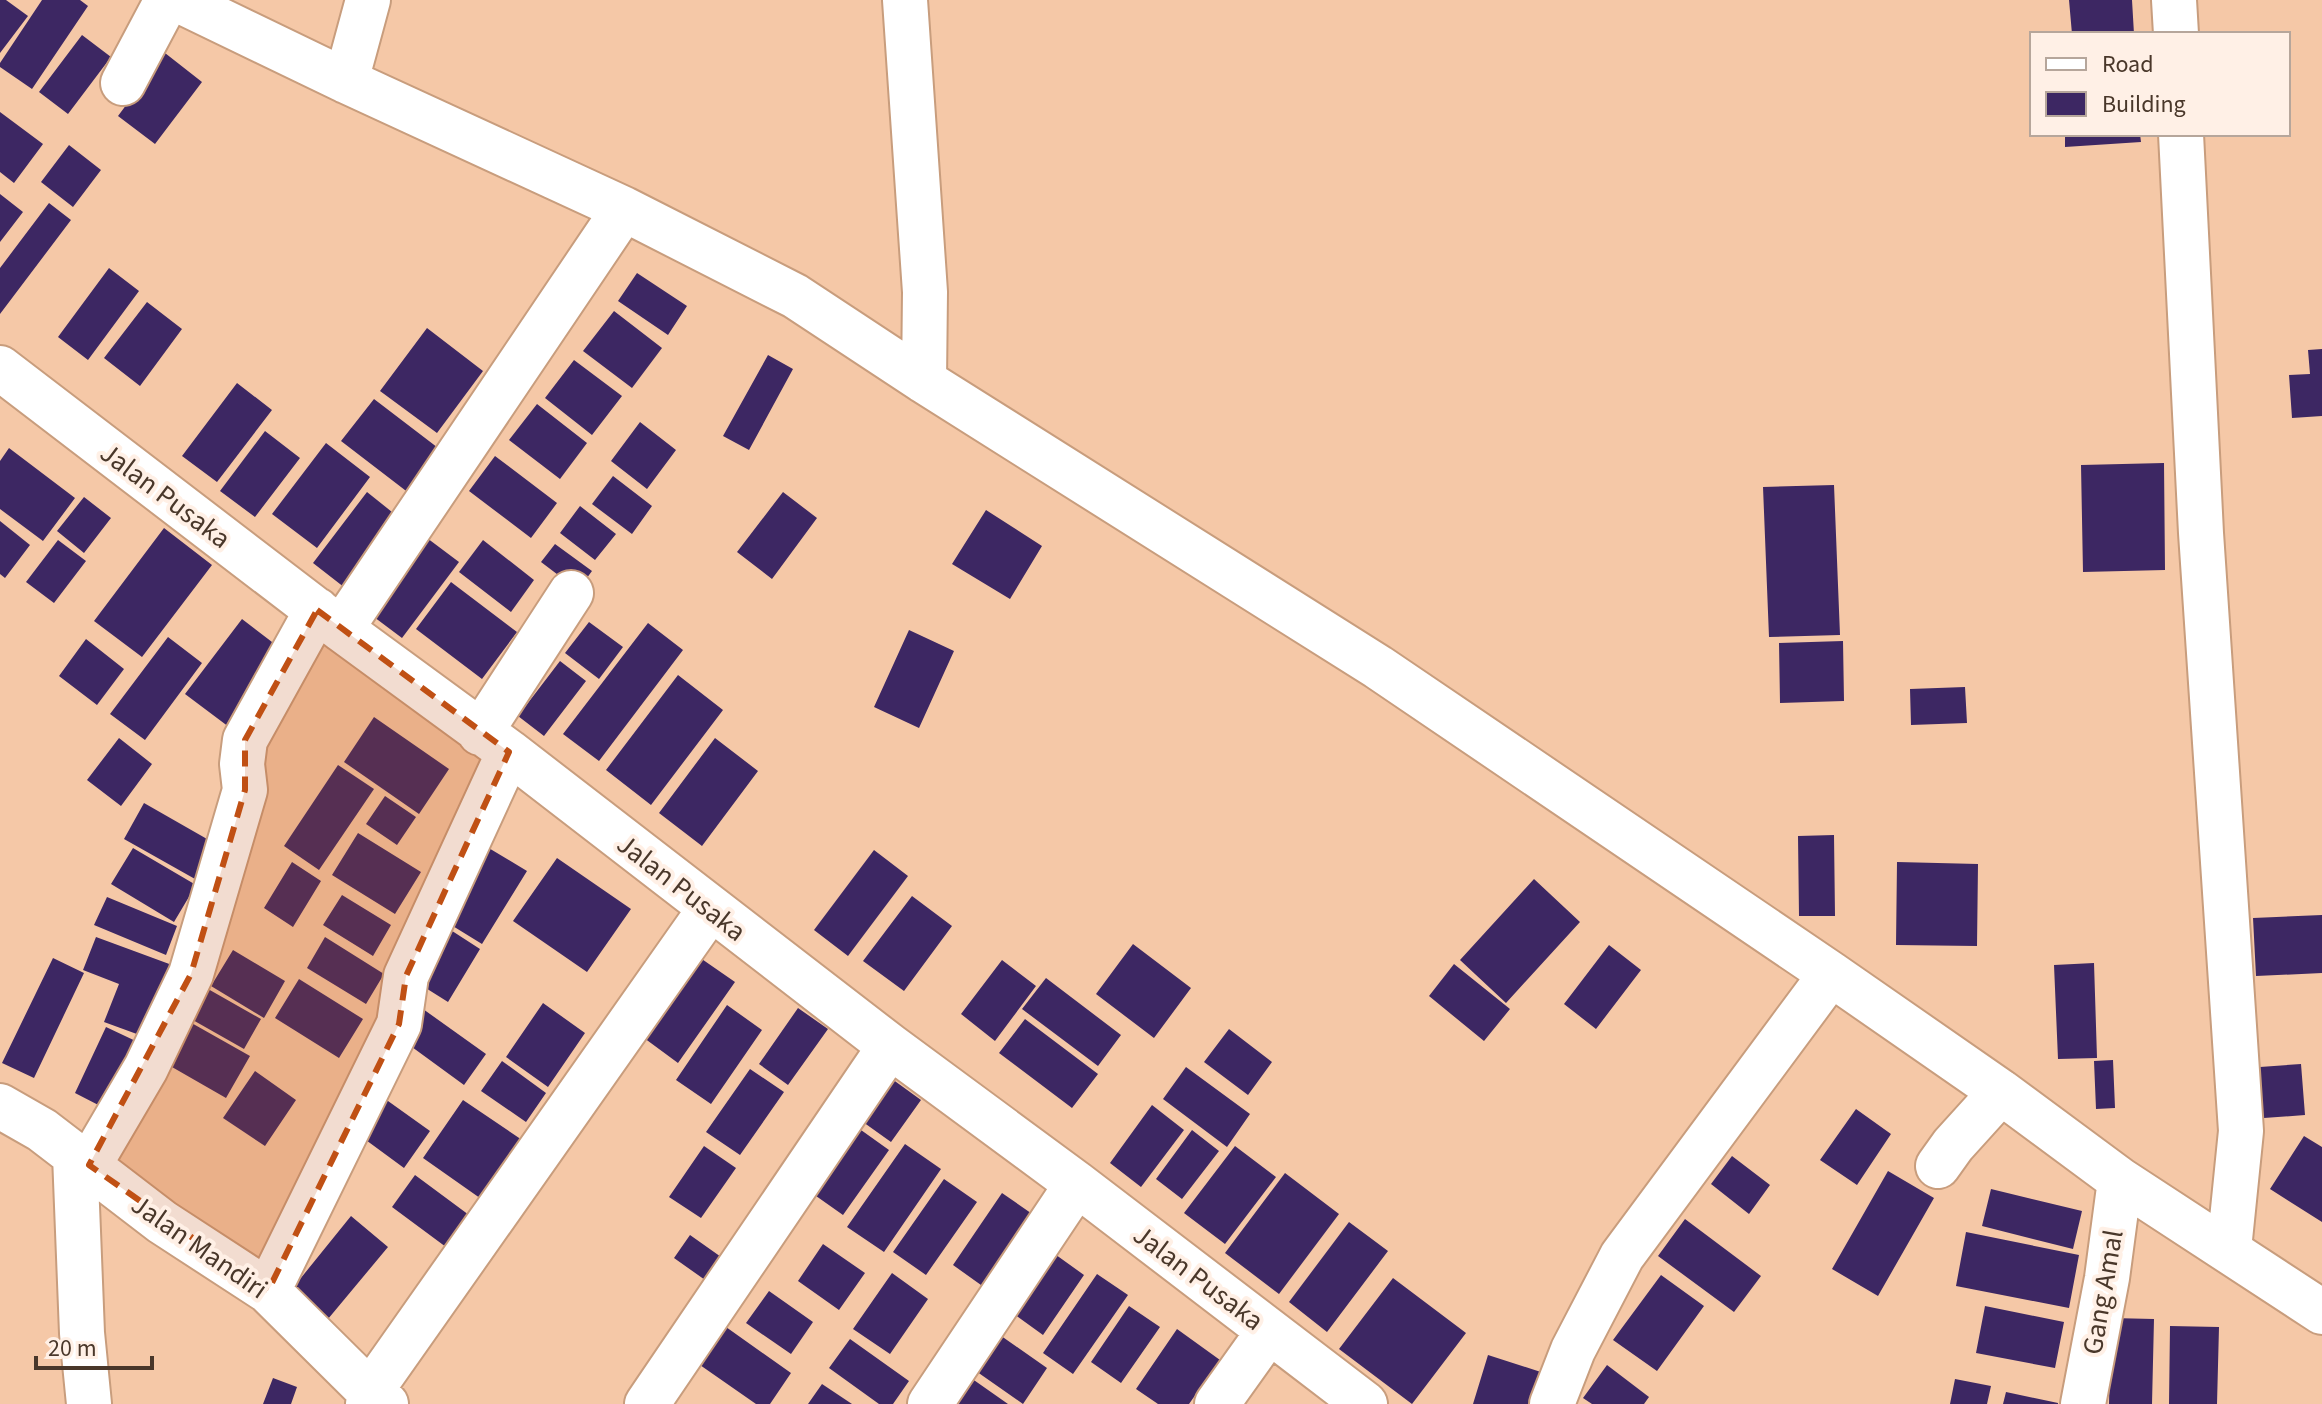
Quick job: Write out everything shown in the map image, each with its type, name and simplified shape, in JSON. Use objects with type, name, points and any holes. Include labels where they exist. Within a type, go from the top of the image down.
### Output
[{"type":"street","points":[[123,83],[167,0]]},
{"type":"street","points":[[178,0],[624,209],[795,296],[924,381],[1378,667],[1831,974],[2001,1092],[2120,1180],[2322,1312]]},
{"type":"street","points":[[346,81],[368,0]]},
{"type":"street","points":[[905,0],[925,292],[924,381]]},
{"type":"street","points":[[2174,0],[2176,32]]},
{"type":"street","points":[[2181,136],[2201,533],[2241,1131],[2229,1249]]},
{"type":"street","points":[[89,1404],[82,1333],[82,1160],[146,1068],[191,974],[245,790],[242,764],[245,740],[624,209]]},
{"type":"street","name":"Jalan Pusaka","points":[[0,368],[1365,1404]]},
{"type":"street","points":[[268,1291],[399,1024],[406,976],[494,743],[571,593]]},
{"type":"street","points":[[375,1400],[710,909]]},
{"type":"street","points":[[1552,1404],[1573,1350],[1622,1256],[1831,974]]},
{"type":"street","points":[[647,1404],[890,1046]]},
{"type":"street","points":[[1938,1166],[2001,1092]]},
{"type":"street","name":"Jalan Mandiri","points":[[0,1106],[42,1130],[162,1222],[268,1291],[375,1400]]},
{"type":"street","name":"Gang Amal","points":[[2083,1404],[2107,1278],[2120,1180]]},
{"type":"street","points":[[930,1404],[1077,1184]]},
{"type":"street","points":[[1217,1404],[1269,1331]]},
{"type":"highlighted area","points":[[317,610],[509,752],[406,976],[399,1024],[268,1291],[89,1165],[191,974],[245,790],[245,740]]},
{"type":"building","points":[[0,0],[6,0],[28,16],[0,53]]},
{"type":"building","points":[[42,0],[80,0],[88,6],[32,89],[0,67],[0,63]]},
{"type":"building","points":[[2069,0],[2132,0],[2134,32],[2072,32]]},
{"type":"building","points":[[82,35],[111,57],[68,114],[39,92]]},
{"type":"building","points":[[165,53],[202,82],[155,144],[118,116]]},
{"type":"building","points":[[0,112],[43,144],[14,183],[0,172]]},
{"type":"building","points":[[2065,136],[2140,136],[2141,142],[2065,147]]},
{"type":"building","points":[[69,145],[101,170],[73,207],[41,182]]},
{"type":"building","points":[[0,194],[23,212],[0,242]]},
{"type":"building","points":[[49,203],[71,220],[0,314],[0,268]]},
{"type":"building","points":[[109,268],[139,291],[88,360],[58,337]]},
{"type":"building","points":[[637,273],[687,306],[668,335],[618,301]]},
{"type":"building","points":[[147,302],[182,329],[140,386],[104,358]]},
{"type":"building","points":[[614,311],[662,348],[632,388],[583,351]]},
{"type":"building","points":[[427,328],[483,371],[437,433],[380,391]]},
{"type":"building","points":[[2322,349],[2322,416],[2292,418],[2289,375],[2310,374],[2308,350]]},
{"type":"building","points":[[768,355],[793,369],[749,450],[723,436]]},
{"type":"building","points":[[574,360],[622,396],[592,435],[545,398]]},
{"type":"building","points":[[237,383],[272,410],[217,482],[182,456]]},
{"type":"building","points":[[374,399],[446,454],[414,497],[341,441]]},
{"type":"building","points":[[537,404],[587,443],[560,479],[509,440]]},
{"type":"building","points":[[640,422],[676,450],[647,489],[611,461]]},
{"type":"building","points":[[265,431],[300,458],[255,517],[220,491]]},
{"type":"building","points":[[326,443],[370,477],[317,548],[272,514]]},
{"type":"building","points":[[9,448],[75,498],[43,541],[0,509],[0,461]]},
{"type":"building","points":[[495,456],[557,503],[531,538],[469,491]]},
{"type":"building","points":[[2164,463],[2165,570],[2083,572],[2081,465]]},
{"type":"building","points":[[613,476],[652,506],[632,534],[592,504]]},
{"type":"building","points":[[1834,485],[1840,635],[1769,637],[1763,487]]},
{"type":"building","points":[[367,492],[402,520],[349,591],[313,563]]},
{"type":"building","points":[[783,492],[817,518],[772,579],[737,552]]},
{"type":"building","points":[[84,497],[111,518],[84,553],[57,531]]},
{"type":"building","points":[[580,506],[616,534],[595,560],[560,533]]},
{"type":"building","points":[[986,510],[1042,546],[1010,599],[952,564]]},
{"type":"building","points":[[0,521],[30,545],[5,578],[0,574]]},
{"type":"building","points":[[164,528],[212,565],[142,657],[94,621]]},
{"type":"building","points":[[423,535],[459,562],[402,638],[366,611]]},
{"type":"building","points":[[58,540],[86,561],[54,603],[26,582]]},
{"type":"building","points":[[483,540],[534,580],[511,612],[459,572]]},
{"type":"building","points":[[555,544],[592,571],[578,590],[541,562]]},
{"type":"building","points":[[451,582],[517,632],[482,679],[416,629]]},
{"type":"building","points":[[242,619],[289,655],[233,730],[185,694]]},
{"type":"building","points":[[589,622],[623,647],[599,679],[565,653]]},
{"type":"building","points":[[648,623],[683,650],[599,761],[563,734]]},
{"type":"building","points":[[909,630],[954,651],[919,728],[874,707]]},
{"type":"building","points":[[168,637],[202,663],[145,740],[110,714]]},
{"type":"building","points":[[86,639],[124,669],[97,705],[59,676]]},
{"type":"building","points":[[1843,641],[1844,701],[1780,703],[1779,643]]},
{"type":"building","points":[[560,661],[586,681],[544,736],[518,716]]},
{"type":"building","points":[[678,675],[723,710],[651,805],[606,770]]},
{"type":"building","points":[[1965,687],[1967,723],[1911,725],[1910,689]]},
{"type":"building","points":[[374,717],[449,769],[419,814],[344,762]]},
{"type":"building","points":[[119,738],[152,764],[121,806],[87,780]]},
{"type":"building","points":[[715,738],[758,771],[702,846],[659,813]]},
{"type":"building","points":[[338,765],[374,789],[319,870],[284,846]]},
{"type":"building","points":[[385,796],[416,817],[397,845],[366,824]]},
{"type":"building","points":[[144,803],[214,843],[195,879],[124,839]]},
{"type":"building","points":[[358,833],[421,872],[395,914],[332,875]]},
{"type":"building","points":[[1834,835],[1835,916],[1799,916],[1798,836]]},
{"type":"building","points":[[487,847],[527,871],[482,944],[443,920]]},
{"type":"building","points":[[133,848],[196,885],[174,922],[111,884]]},
{"type":"building","points":[[874,850],[908,876],[848,956],[814,930]]},
{"type":"building","points":[[557,858],[631,909],[587,972],[513,921]]},
{"type":"building","points":[[292,862],[321,881],[293,927],[264,908]]},
{"type":"building","points":[[1897,862],[1978,864],[1977,946],[1896,945]]},
{"type":"building","points":[[1534,879],[1580,922],[1506,1003],[1460,960]]},
{"type":"building","points":[[342,895],[391,925],[373,956],[323,925]]},
{"type":"building","points":[[912,896],[952,926],[904,991],[863,961]]},
{"type":"building","points":[[107,897],[177,926],[166,955],[94,925]]},
{"type":"building","points":[[2322,915],[2322,973],[2256,976],[2253,918]]},
{"type":"building","points":[[446,927],[480,949],[448,1002],[413,980]]},
{"type":"building","points":[[96,937],[172,965],[145,1037],[104,1022],[119,984],[83,970]]},
{"type":"building","points":[[325,937],[384,974],[366,1004],[307,968]]},
{"type":"building","points":[[1133,944],[1191,988],[1154,1038],[1096,994]]},
{"type":"building","points":[[1609,945],[1641,970],[1596,1029],[1564,1004]]},
{"type":"building","points":[[233,950],[285,981],[264,1018],[211,986]]},
{"type":"building","points":[[696,955],[735,982],[678,1063],[640,1035]]},
{"type":"building","points":[[53,958],[84,973],[34,1078],[2,1063]]},
{"type":"building","points":[[1002,960],[1036,986],[995,1041],[961,1014]]},
{"type":"building","points":[[2094,963],[2097,1058],[2058,1059],[2054,965]]},
{"type":"building","points":[[1454,964],[1510,1009],[1484,1041],[1429,996]]},
{"type":"building","points":[[1046,978],[1121,1035],[1098,1066],[1022,1009]]},
{"type":"building","points":[[299,979],[363,1019],[339,1058],[275,1018]]},
{"type":"building","points":[[201,985],[261,1019],[244,1049],[184,1015]]},
{"type":"building","points":[[543,1003],[585,1033],[548,1087],[506,1057]]},
{"type":"building","points":[[727,1005],[762,1030],[711,1104],[676,1080]]},
{"type":"building","points":[[798,1008],[828,1029],[788,1085],[759,1064]]},
{"type":"building","points":[[423,1009],[486,1054],[464,1085],[401,1039]]},
{"type":"building","points":[[1025,1019],[1098,1074],[1072,1108],[999,1053]]},
{"type":"building","points":[[188,1021],[250,1056],[226,1098],[165,1063]]},
{"type":"building","points":[[106,1027],[142,1044],[110,1111],[75,1093]]},
{"type":"building","points":[[1229,1029],[1272,1062],[1248,1095],[1204,1062]]},
{"type":"building","points":[[2113,1060],[2115,1108],[2096,1109],[2094,1061]]},
{"type":"building","points":[[502,1061],[546,1093],[526,1122],[481,1091]]},
{"type":"building","points":[[2301,1064],[2305,1115],[2250,1119],[2246,1068]]},
{"type":"building","points":[[1186,1067],[1250,1114],[1227,1147],[1163,1099]]},
{"type":"building","points":[[750,1069],[784,1092],[740,1155],[706,1132]]},
{"type":"building","points":[[255,1071],[296,1100],[265,1146],[223,1118]]},
{"type":"building","points":[[892,1079],[921,1100],[891,1142],[863,1122]]},
{"type":"building","points":[[381,1096],[430,1131],[404,1168],[355,1132]]},
{"type":"building","points":[[463,1100],[528,1144],[487,1203],[423,1158]]},
{"type":"building","points":[[1152,1105],[1184,1130],[1141,1187],[1110,1163]]},
{"type":"building","points":[[1856,1109],[1891,1134],[1857,1185],[1820,1160]]},
{"type":"building","points":[[854,1125],[889,1150],[843,1215],[809,1191]]},
{"type":"building","points":[[1192,1130],[1219,1151],[1182,1199],[1156,1179]]},
{"type":"building","points":[[2304,1136],[2322,1147],[2322,1222],[2270,1189]]},
{"type":"building","points":[[905,1144],[941,1169],[884,1252],[847,1227]]},
{"type":"building","points":[[704,1146],[736,1168],[701,1218],[669,1197]]},
{"type":"building","points":[[1235,1146],[1276,1177],[1225,1244],[1184,1213]]},
{"type":"building","points":[[1732,1156],[1770,1185],[1749,1214],[1711,1184]]},
{"type":"building","points":[[1888,1171],[1934,1198],[1878,1296],[1832,1269]]},
{"type":"building","points":[[1285,1173],[1339,1214],[1279,1294],[1225,1253]]},
{"type":"building","points":[[415,1175],[469,1215],[446,1247],[392,1207]]},
{"type":"building","points":[[944,1179],[977,1202],[926,1275],[893,1252]]},
{"type":"building","points":[[1991,1189],[2082,1211],[2073,1249],[1982,1226]]},
{"type":"building","points":[[1002,1193],[1038,1218],[988,1290],[953,1265]]},
{"type":"building","points":[[351,1216],[388,1247],[328,1319],[292,1289]]},
{"type":"building","points":[[1685,1219],[1761,1276],[1734,1312],[1658,1256]]},
{"type":"building","points":[[1349,1222],[1388,1251],[1327,1332],[1289,1302]]},
{"type":"building","points":[[1966,1232],[2079,1255],[2069,1308],[1956,1286]]},
{"type":"building","points":[[690,1235],[731,1264],[715,1287],[674,1258]]},
{"type":"building","points":[[823,1244],[865,1273],[839,1310],[798,1281]]},
{"type":"building","points":[[1045,1247],[1084,1275],[1043,1335],[1004,1307]]},
{"type":"building","points":[[892,1273],[928,1299],[890,1354],[853,1329]]},
{"type":"building","points":[[1097,1274],[1128,1295],[1073,1374],[1043,1353]]},
{"type":"building","points":[[1661,1275],[1704,1306],[1657,1371],[1613,1340]]},
{"type":"building","points":[[1393,1278],[1466,1333],[1412,1404],[1339,1349]]},
{"type":"building","points":[[769,1291],[813,1322],[791,1354],[746,1323]]},
{"type":"building","points":[[1129,1306],[1160,1327],[1121,1383],[1091,1362]]},
{"type":"building","points":[[1985,1306],[2064,1322],[2055,1368],[1976,1353]]},
{"type":"building","points":[[2111,1318],[2154,1319],[2152,1404],[2109,1404]]},
{"type":"building","points":[[987,1326],[1047,1368],[1023,1404],[963,1362]]},
{"type":"building","points":[[2170,1326],[2219,1327],[2217,1404],[2169,1404]]},
{"type":"building","points":[[726,1327],[791,1373],[770,1404],[756,1404],[700,1365]]},
{"type":"building","points":[[1177,1329],[1220,1360],[1189,1404],[1158,1404],[1136,1389]]},
{"type":"building","points":[[850,1339],[909,1381],[893,1404],[879,1404],[829,1368]]},
{"type":"building","points":[[1488,1355],[1550,1375],[1541,1404],[1473,1404]]},
{"type":"building","points":[[1607,1365],[1649,1397],[1644,1404],[1592,1404],[1583,1398]]},
{"type":"building","points":[[961,1371],[1008,1404],[938,1404]]},
{"type":"building","points":[[273,1378],[297,1387],[291,1404],[263,1404]]},
{"type":"building","points":[[1955,1379],[1991,1386],[1987,1404],[1950,1404]]},
{"type":"building","points":[[822,1384],[852,1404],[808,1404]]},
{"type":"building","points":[[2006,1392],[2058,1403],[2058,1404],[2003,1404]]}]
